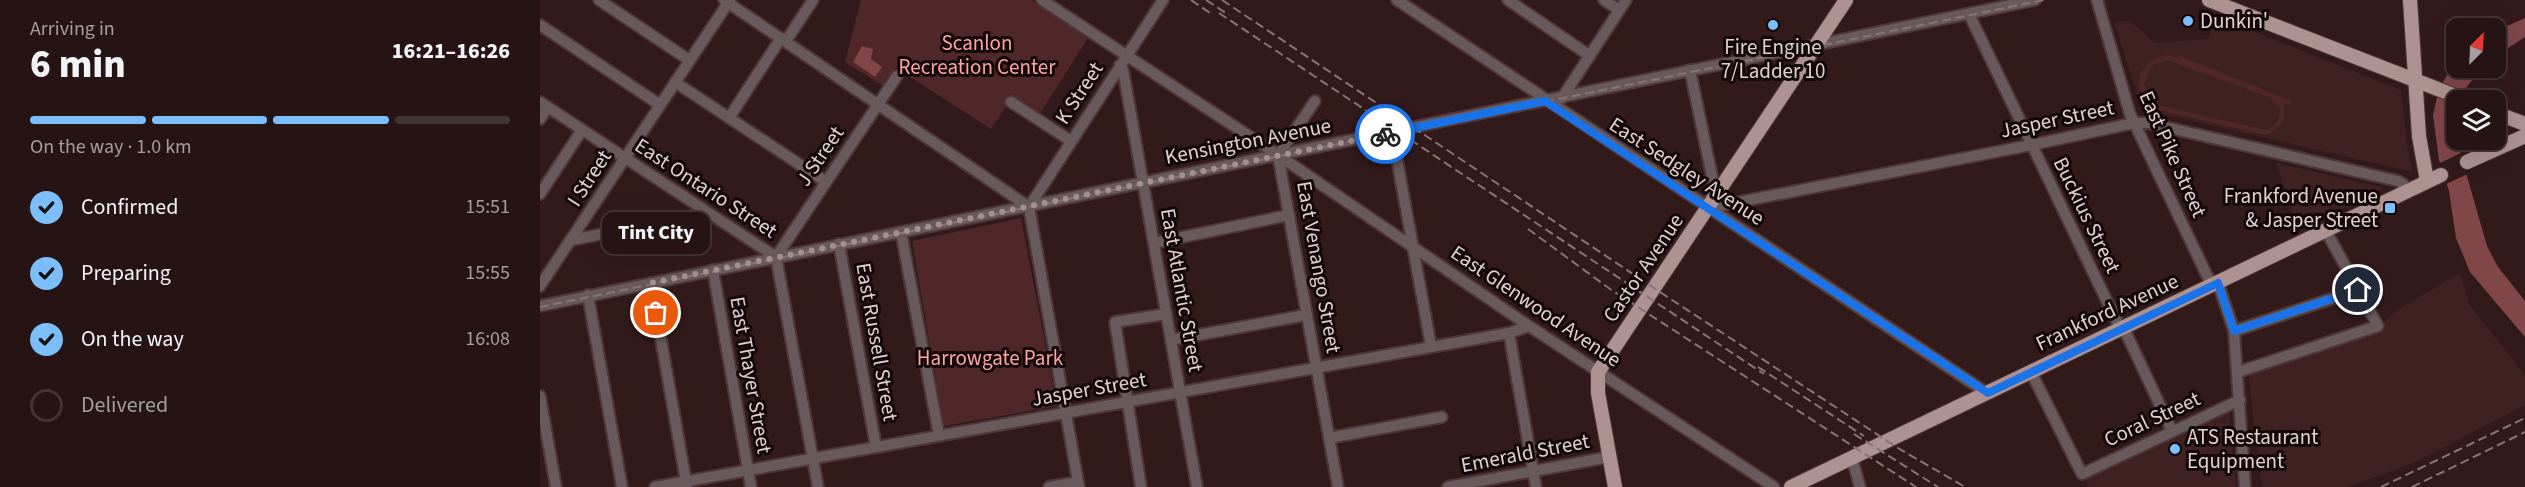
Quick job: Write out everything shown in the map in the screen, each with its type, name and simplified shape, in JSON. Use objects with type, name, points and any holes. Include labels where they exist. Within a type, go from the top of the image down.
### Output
[{"type":"main road","name":"Castor Avenue","points":[[1598,372],[1846,0]]},
{"type":"main road","points":[[2209,0],[2446,93]]},
{"type":"main road","points":[[2410,0],[2419,136],[2427,181]]},
{"type":"main road","points":[[2506,116],[2525,124]]},
{"type":"main road","points":[[2467,162],[2525,136]]},
{"type":"main road","name":"Frankford Avenue","points":[[1791,487],[2441,175]]},
{"type":"main road","points":[[1598,372],[1598,393],[1615,487]]},
{"type":"street","points":[[599,0],[689,60]]},
{"type":"street","points":[[729,118],[813,0]]},
{"type":"street","name":"East Venango Street","points":[[1042,0],[1123,60],[1278,155],[1338,487]]},
{"type":"street","name":"K Street","points":[[1029,207],[1163,0]]},
{"type":"street","name":"East Sedgley Avenue","points":[[1397,0],[1545,101],[1988,393]]},
{"type":"street","points":[[1509,0],[1590,56]]},
{"type":"street","points":[[1604,0],[1619,10]]},
{"type":"street","points":[[1562,98],[1626,0]]},
{"type":"street","name":"Kensington Avenue","points":[[540,306],[2035,0]]},
{"type":"street","name":"East Pike Street","points":[[2097,0],[2134,123],[2215,284],[2234,331],[2245,487]]},
{"type":"street","points":[[727,1],[1029,207],[1079,484],[1049,487]]},
{"type":"street","name":"I Street","points":[[540,286],[727,1]]},
{"type":"street","name":"Buckius Street","points":[[1969,14],[2172,431]]},
{"type":"street","points":[[540,25],[660,105]]},
{"type":"street","name":"East Atlantic Street","points":[[1123,60],[1197,487]]},
{"type":"street","points":[[1690,70],[1714,186],[1708,208]]},
{"type":"street","name":"J Street","points":[[776,257],[897,76]]},
{"type":"street","points":[[675,82],[826,182]]},
{"type":"street","points":[[1278,155],[1315,101]]},
{"type":"street","points":[[1011,102],[1071,141]]},
{"type":"street","points":[[540,119],[544,104]]},
{"type":"street","name":"East Ontario Street","points":[[544,104],[776,257],[818,487]]},
{"type":"street","name":"Jasper Street","points":[[1708,208],[2134,123],[2148,123],[2398,181],[2408,191]]},
{"type":"street","points":[[540,194],[582,130]]},
{"type":"street","points":[[1392,132],[1431,346]]},
{"type":"street","name":"East Glenwood Avenue","points":[[1278,155],[1529,326],[1774,487]]},
{"type":"street","points":[[572,240],[707,213]]},
{"type":"street","points":[[1154,243],[1289,215]]},
{"type":"street","points":[[2238,372],[2378,326],[2326,231]]},
{"type":"street","points":[[901,232],[939,435]]},
{"type":"street","name":"East Russell Street","points":[[839,244],[876,447]]},
{"type":"street","name":"East Thayer Street","points":[[713,270],[752,487]]},
{"type":"street","points":[[651,283],[687,484]]},
{"type":"street","points":[[2234,331],[2358,290]]},
{"type":"street","points":[[588,295],[622,487]]},
{"type":"street","points":[[1141,487],[1115,322],[1166,314]]},
{"type":"street","points":[[1171,340],[1306,315]]},
{"type":"street","name":"Jasper Street","points":[[655,487],[687,484],[813,458],[1509,333],[1529,326]]},
{"type":"street","points":[[1509,333],[1536,487]]},
{"type":"street","name":"Coral Street","points":[[2031,372],[2082,474],[2240,400]]},
{"type":"street","points":[[540,396],[556,487]]},
{"type":"street","points":[[1329,438],[1442,417]]},
{"type":"street","name":"Emerald Street","points":[[1448,487],[1609,457]]},
{"type":"street","points":[[1852,458],[1860,487]]},
{"type":"shaded area","points":[[2217,17],[2401,90],[2407,145],[2413,172],[2142,109],[2114,22],[2130,21],[2155,43],[2208,39]]},
{"type":"shaded area","points":[[2525,18],[2525,37],[2506,49],[2506,27]]},
{"type":"shaded area","points":[[862,46],[873,49],[871,59],[882,67],[875,77],[853,62]]},
{"type":"shaded area","points":[[2446,77],[2474,78],[2465,90],[2446,90],[2446,150],[2459,150],[2487,246],[2498,267],[2525,301],[2525,337],[2470,272],[2456,238],[2449,191],[2439,160],[2433,115],[2439,89]]},
{"type":"shaded area","points":[[2276,163],[2384,188],[2299,230]]},
{"type":"shaded area","points":[[2460,273],[2469,304],[2525,375],[2525,405],[2413,463],[2348,487],[2262,487],[2248,372],[2380,326],[2395,312]]},
{"type":"shaded area","name":"ATS Restaurant Equipment","points":[[2229,411],[2236,487],[2089,487],[2084,476]]},
{"type":"green space","name":"Scanlon Recreation Center","points":[[861,0],[1032,0],[1089,37],[1040,113],[1013,96],[991,129],[896,68],[883,86],[845,62]]},
{"type":"green space","points":[[2167,55],[2179,58],[2180,56],[2292,101],[2289,105],[2283,103],[2282,122],[2266,135],[2159,110],[2143,96],[2140,87],[2142,71],[2156,59]],"holes":[[[2167,60],[2271,98],[2280,108],[2280,116],[2275,124],[2266,130],[2161,106],[2148,95],[2144,83],[2152,66]]]},
{"type":"green space","name":"Harrowgate Park","points":[[1021,218],[1057,406],[944,426],[912,241]]},
{"type":"pier","points":[[2463,152],[2470,173],[2444,185],[2438,164]]},
{"type":"railway","points":[[1191,0],[1213,15]]},
{"type":"railway","points":[[1206,0],[1229,15]]},
{"type":"railway","points":[[1222,0],[1666,296],[1898,448],[1965,487]]},
{"type":"railway","points":[[540,307],[2044,0]]},
{"type":"railway","points":[[1219,13],[1764,374]]},
{"type":"railway","points":[[1528,229],[1610,289],[1916,487]]},
{"type":"railway","points":[[1758,367],[1864,436]]},
{"type":"railway","points":[[2381,487],[2525,418]]},
{"type":"railway","points":[[2412,487],[2525,432]]},
{"type":"railway","points":[[1854,434],[1938,487]]},
{"type":"way so far","points":[[656,313],[651,283],[1385,134]]},
{"type":"place","name":"Dunkin'","points":[[2188,21]]},
{"type":"place","name":"Fire Engine 7/Ladder 10","points":[[1773,25]]},
{"type":"place","name":"Frankford Avenue & Jasper Street","points":[[2390,208]]},
{"type":"place","name":"Tint City","points":[[656,313]]},
{"type":"place","name":"ATS Restaurant Equipment","points":[[2175,449]]},
{"type":"route","points":[[1385,134],[1545,101],[1988,393],[2218,283],[2234,331],[2358,290]]}]
